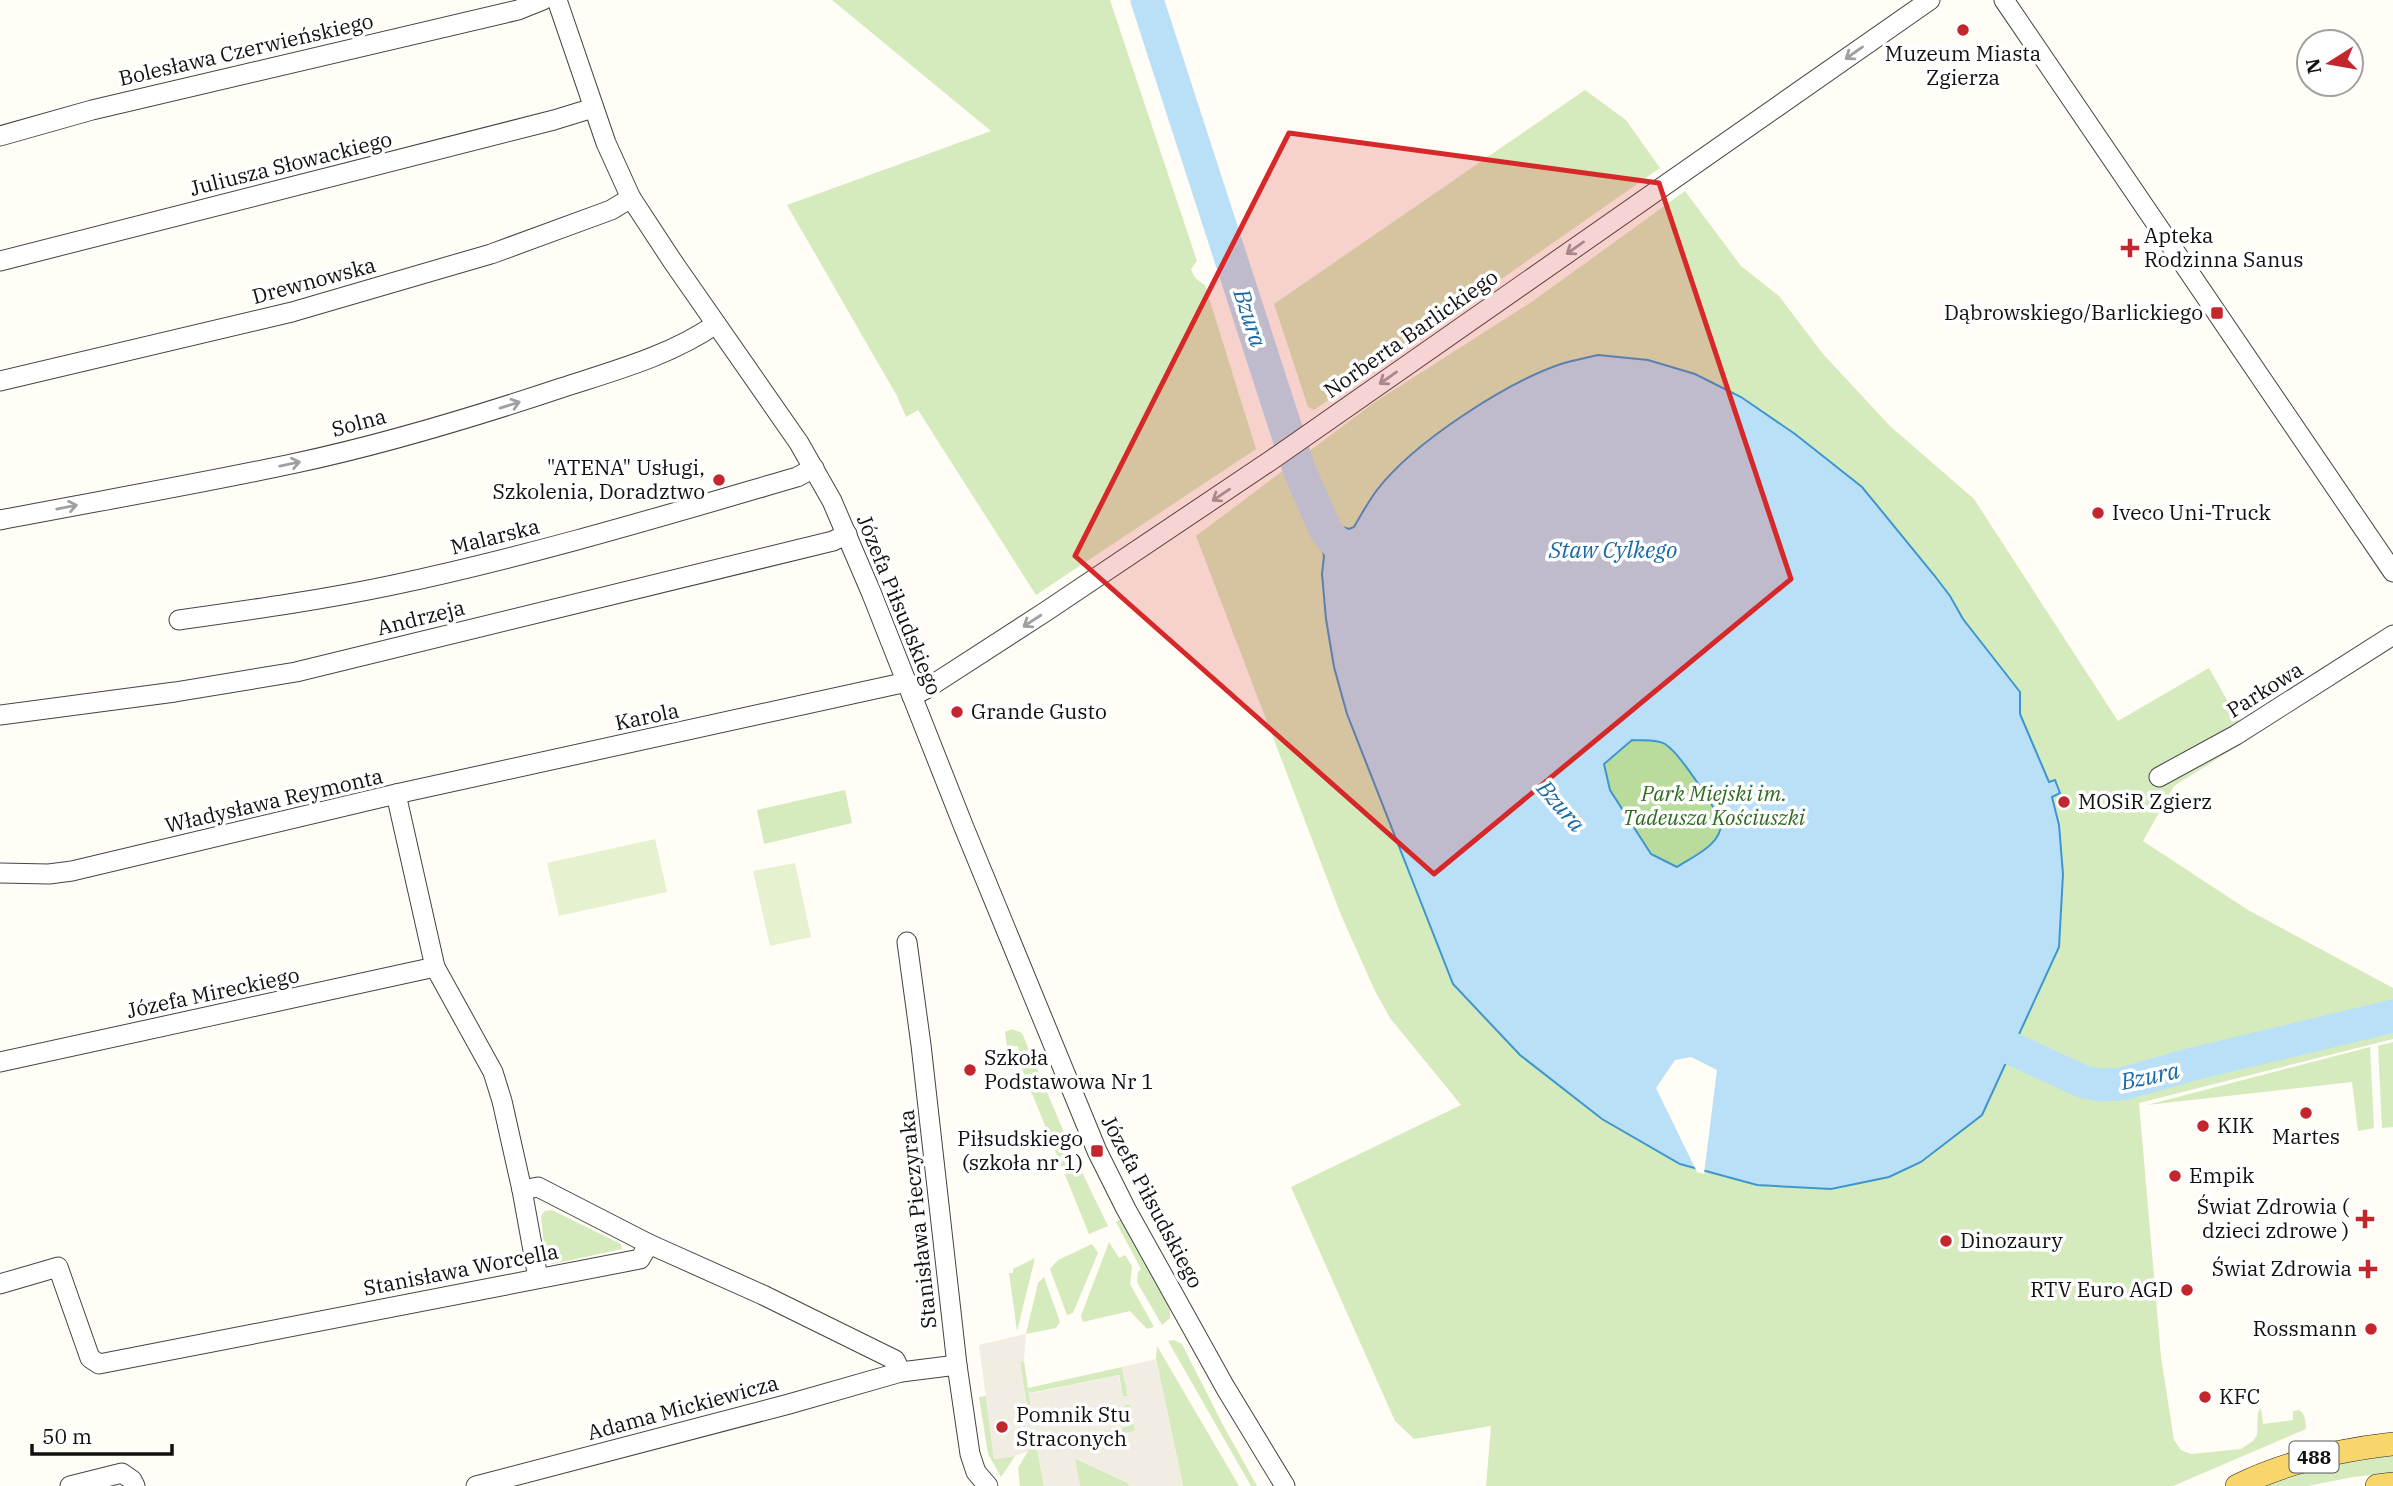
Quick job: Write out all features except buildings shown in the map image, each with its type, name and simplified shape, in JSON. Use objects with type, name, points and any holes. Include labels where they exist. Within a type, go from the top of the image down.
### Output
[{"type":"main road","name":"488","points":[[2236,1486],[2309,1458],[2393,1444]]},
{"type":"main road","points":[[2377,1486],[2393,1485]]},
{"type":"street","name":"Bolesława Czerwieńskiego","points":[[0,136],[106,106],[517,10],[543,0]]},
{"type":"street","name":"Józefa Piłsudskiego","points":[[557,0],[606,143],[631,198],[814,468],[847,534],[1097,1151],[1126,1209],[1280,1482]]},
{"type":"street","name":"Norberta Barlickiego","points":[[909,689],[926,689],[1277,456],[1930,0]]},
{"type":"street","points":[[2004,0],[2393,572]]},
{"type":"street","name":"Juliusza Słowackiego","points":[[0,261],[593,108]]},
{"type":"street","name":"Drewnowska","points":[[0,382],[292,312],[491,254],[611,210],[631,198]]},
{"type":"street","name":"Solna","points":[[0,520],[299,462],[421,431],[504,407],[652,358],[704,333],[716,324]]},
{"type":"street","name":"Malarska","points":[[179,620],[391,586],[459,570],[797,477],[814,468]]},
{"type":"street","name":"Andrzeja","points":[[0,715],[296,672],[833,541],[847,534]]},
{"type":"street","name":"Parkowa","points":[[2159,777],[2236,735],[2393,635]]},
{"type":"street","name":"Karola","points":[[396,794],[909,689]]},
{"type":"street","name":"Władysława Reymonta","points":[[0,873],[49,874],[72,871],[396,794],[435,967],[493,1072],[502,1101],[523,1190],[538,1278]]},
{"type":"street","name":"Stanisława Pieczyraka","points":[[907,942],[922,1045],[957,1365],[972,1463],[988,1486]]},
{"type":"street","name":"Józefa Mireckiego","points":[[0,1062],[435,967]]},
{"type":"street","points":[[523,1190],[538,1187],[649,1244],[763,1295],[895,1360],[901,1372]]},
{"type":"street","name":"Stanisława Worcella","points":[[0,1284],[58,1268],[90,1358],[99,1364],[640,1259],[649,1244]]},
{"type":"street","name":"Adama Mickiewicza","points":[[476,1486],[901,1372],[957,1365]]},
{"type":"street","points":[[70,1486],[122,1473],[132,1480],[135,1486]]},
{"type":"highlighted area","points":[[1289,133],[1659,183],[1791,579],[1434,874],[1075,556]]},
{"type":"green space","points":[[832,0],[1110,0],[1197,261],[1191,269],[1193,275],[1205,285],[1256,449],[1036,595],[918,410],[906,417],[897,396],[787,205],[991,131]]},
{"type":"green space","points":[[1585,90],[1626,120],[1660,168],[1314,410],[1308,407],[1274,304]]},
{"type":"green space","name":"Park Miejski im. Tadeusza Kościuszki","points":[[1685,191],[1741,266],[1779,296],[1823,354],[1890,426],[1974,499],[2118,721],[2209,668],[2249,739],[2174,786],[2143,841],[2248,910],[2393,988],[2393,1039],[2139,1103],[2161,1357],[2174,1440],[2181,1450],[2191,1454],[2241,1449],[2257,1435],[2258,1412],[2261,1408],[2263,1424],[2293,1420],[2293,1411],[2299,1410],[2304,1415],[2306,1429],[2173,1486],[1486,1486],[1491,1426],[1414,1439],[1395,1421],[1291,1187],[1461,1105],[1390,1018],[1375,991],[1341,915],[1196,536],[1375,402],[1533,301]]},
{"type":"green space","points":[[1632,740],[1658,741],[1671,749],[1721,821],[1720,829],[1712,843],[1677,867],[1651,854],[1610,790],[1603,764]]},
{"type":"green space","points":[[845,790],[852,823],[764,844],[757,810]]},
{"type":"green space","points":[[655,839],[667,892],[559,916],[547,863]]},
{"type":"green space","points":[[795,863],[811,937],[770,946],[753,871]]},
{"type":"green space","points":[[1012,1029],[1022,1033],[1074,1156],[1069,1158],[1072,1166],[1078,1164],[1108,1226],[1089,1234],[1020,1064],[1018,1046],[1007,1047],[1005,1032]]},
{"type":"green space","points":[[2393,1042],[2393,1127],[2382,1128],[2378,1046]]},
{"type":"green space","points":[[2370,1047],[2374,1128],[2358,1131],[2352,1082],[2147,1105]]},
{"type":"green space","points":[[552,1210],[621,1244],[622,1249],[553,1264],[548,1262],[541,1216],[545,1211]]},
{"type":"green space","points":[[1121,1219],[1170,1307],[1170,1318],[1162,1325],[1137,1282],[1141,1269],[1116,1222]]},
{"type":"green space","points":[[1109,1242],[1119,1258],[1125,1255],[1132,1266],[1130,1284],[1154,1327],[1147,1329],[1130,1311],[1083,1322],[1081,1316]]},
{"type":"green space","points":[[1092,1244],[1098,1253],[1073,1313],[1067,1315],[1050,1269],[1058,1260]]},
{"type":"green space","points":[[1035,1258],[1017,1331],[1009,1273]]},
{"type":"green space","points":[[1044,1277],[1060,1322],[1056,1328],[1026,1334],[1038,1283]]},
{"type":"green space","points":[[1174,1340],[1182,1344],[1257,1486],[1251,1486],[1168,1341]]},
{"type":"green space","points":[[1157,1346],[1239,1486],[1183,1486],[1156,1359]]},
{"type":"green space","points":[[1024,1361],[1028,1388],[1122,1367],[1128,1396],[1123,1397],[1119,1375],[1030,1393],[1029,1390],[1031,1412],[1024,1414],[1024,1408],[1027,1407],[1020,1362]]},
{"type":"green space","points":[[986,1396],[994,1459],[1015,1456],[1001,1477],[988,1454],[979,1397]]},
{"type":"green space","points":[[1130,1404],[1136,1431],[1071,1444],[1070,1439],[1129,1426],[1125,1405]]},
{"type":"green space","points":[[1036,1440],[1044,1486],[1020,1486],[1018,1468],[1028,1451],[1029,1441]]},
{"type":"green space","points":[[2393,1456],[2393,1473],[2308,1486],[2266,1486],[2329,1467]]},
{"type":"green space","points":[[1074,1458],[1128,1483],[1129,1486],[1080,1486]]},
{"type":"shaded area","points":[[1026,1334],[1024,1361],[1020,1363],[1027,1407],[1024,1408],[1025,1413],[1031,1412],[1029,1394],[1118,1375],[1123,1396],[1128,1396],[1122,1367],[1156,1359],[1183,1486],[1129,1486],[1128,1483],[1075,1458],[1080,1486],[1044,1486],[1035,1440],[1029,1441],[1029,1451],[994,1459],[979,1345]],"holes":[[[1130,1404],[1135,1431],[1071,1444],[1071,1439],[1129,1426],[1125,1405]]]},
{"type":"water","name":"Staw Cylkego","points":[[1598,355],[1648,360],[1695,374],[1741,397],[1795,434],[1862,487],[1934,575],[1963,619],[2020,692],[2020,714],[2049,782],[2055,780],[2060,793],[2052,797],[2059,825],[2063,874],[2059,947],[1982,1115],[1921,1162],[1889,1177],[1831,1189],[1757,1185],[1680,1164],[1602,1119],[1520,1055],[1453,984],[1347,714],[1334,667],[1326,619],[1321,540],[1326,531],[1354,527],[1374,495],[1393,472],[1436,434],[1462,416],[1538,373]],"holes":[[[1632,740],[1658,741],[1671,749],[1721,821],[1720,829],[1712,843],[1677,867],[1651,854],[1610,790],[1604,764]]]},
{"type":"pier","points":[[1691,1057],[1717,1070],[1704,1174],[1697,1172],[1656,1088],[1675,1060]]},
{"type":"waterway","name":"Bzura","points":[[1147,0],[1300,472],[1326,531],[1356,566]]},
{"type":"waterway","name":"Bzura","points":[[1971,1030],[2084,1082],[2101,1085],[2122,1084],[2193,1064],[2393,1016]]},
{"type":"place","name":"Muzeum Miasta Zgierza","points":[[1963,30]]},
{"type":"place","name":"Apteka Rodzinna Sanus","points":[[2130,248]]},
{"type":"place","name":"Dąbrowskiego/Barlickiego","points":[[2217,313]]},
{"type":"place","name":"\"ATENA\" Usługi, Szkolenia, Doradztwo","points":[[719,480]]},
{"type":"place","name":"Iveco Uni-Truck","points":[[2098,513]]},
{"type":"place","name":"Grande Gusto","points":[[957,712]]},
{"type":"place","name":"MOSiR Zgierz","points":[[2064,802]]},
{"type":"place","name":"Szkoła Podstawowa Nr 1","points":[[970,1070]]},
{"type":"place","name":"Martes","points":[[2306,1113]]},
{"type":"place","name":"KIK","points":[[2203,1126]]},
{"type":"place","name":"Piłsudskiego (szkoła nr 1)","points":[[1097,1151]]},
{"type":"place","name":"Empik","points":[[2175,1176]]},
{"type":"place","name":"Świat Zdrowia ( dzieci zdrowe )","points":[[2365,1219]]},
{"type":"place","name":"Dinozaury","points":[[1946,1241]]},
{"type":"place","name":"Świat Zdrowia","points":[[2368,1269]]},
{"type":"place","name":"RTV Euro AGD","points":[[2187,1290]]},
{"type":"place","name":"Rossmann","points":[[2371,1329]]},
{"type":"place","name":"KFC","points":[[2205,1397]]},
{"type":"place","name":"Pomnik Stu Straconych","points":[[1002,1427]]}]
